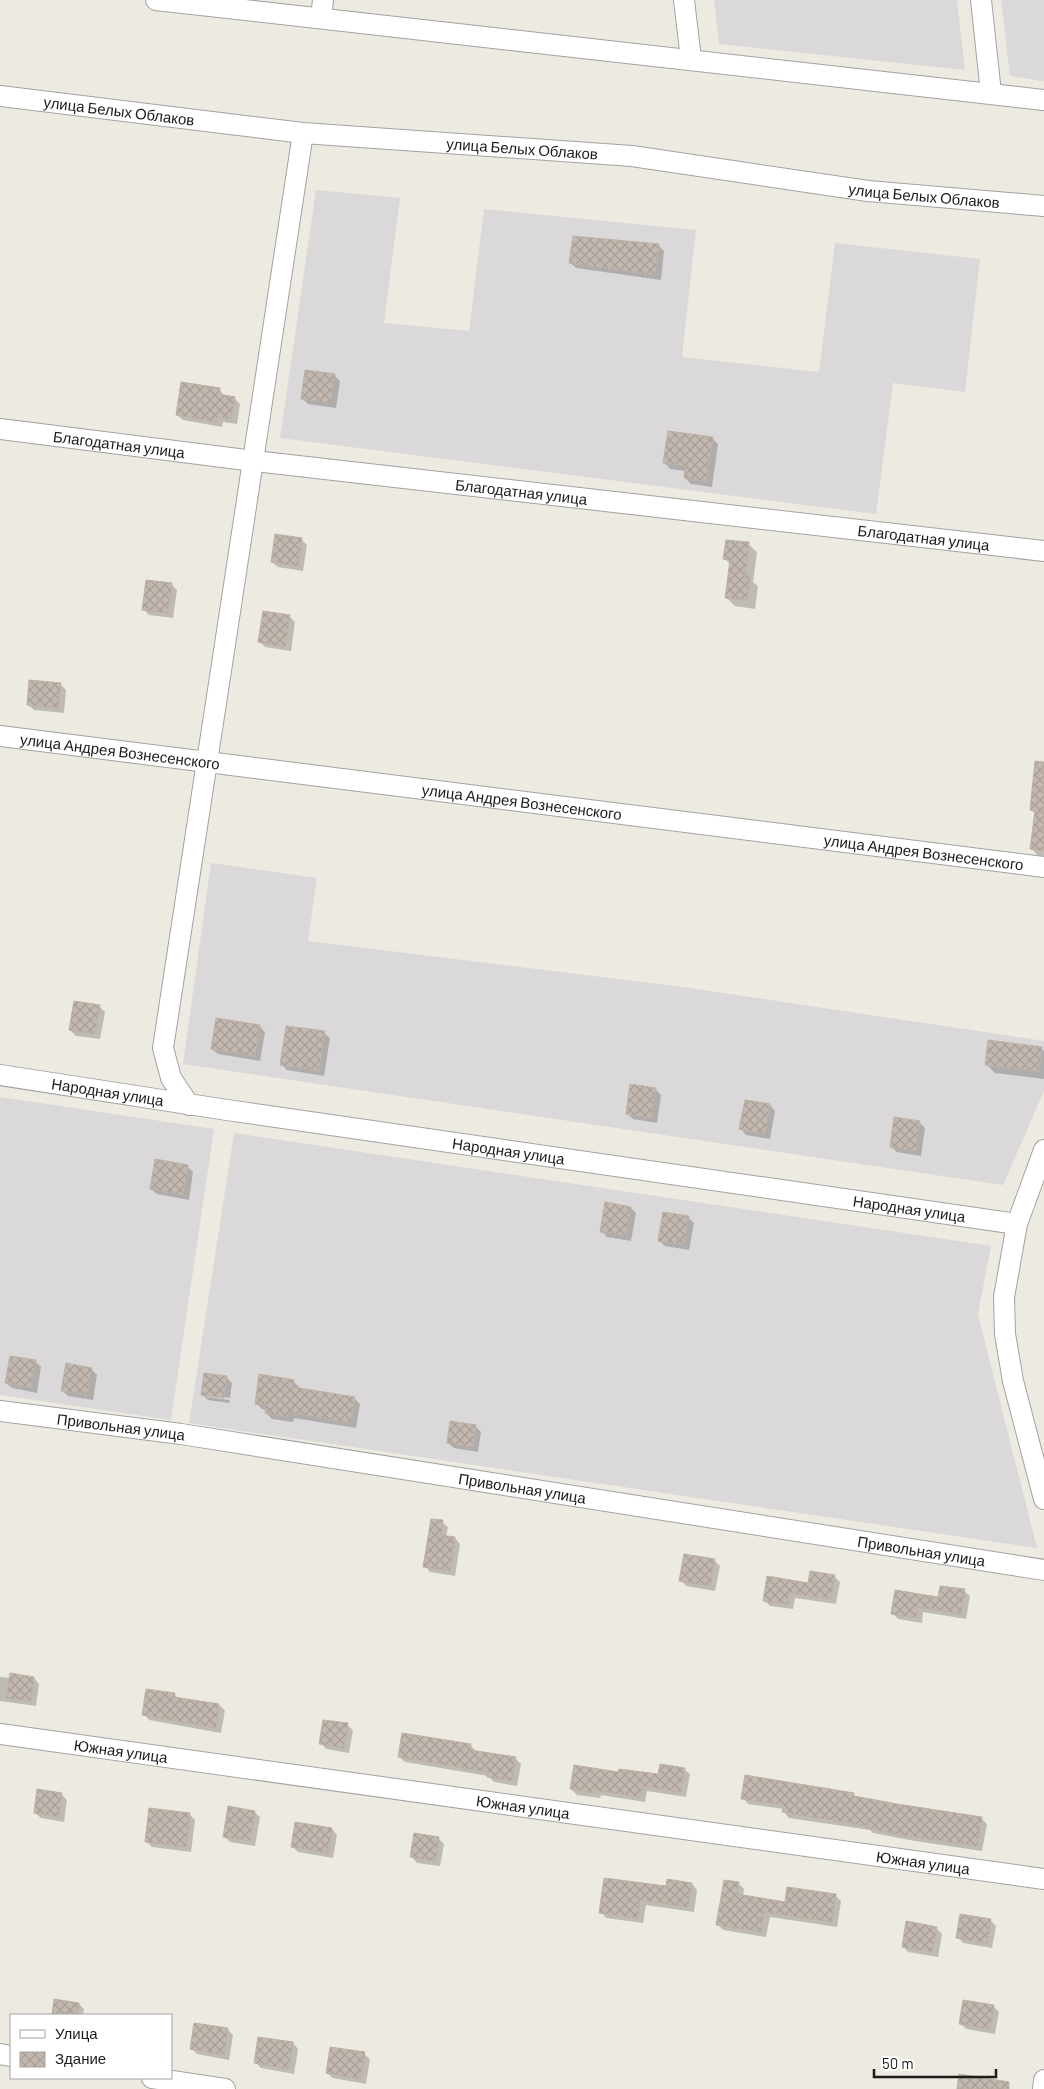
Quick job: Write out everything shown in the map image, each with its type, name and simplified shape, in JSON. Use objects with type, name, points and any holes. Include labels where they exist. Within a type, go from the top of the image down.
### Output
[{"type":"street","points":[[156,0],[322,9],[691,59],[1044,100]]},
{"type":"street","points":[[684,0],[691,59]]},
{"type":"street","points":[[981,0],[991,93]]},
{"type":"street","name":"улица Белых Облаков","points":[[0,96],[303,133],[632,156],[868,191],[1044,206]]},
{"type":"street","points":[[189,1104],[171,1078],[162,1048],[254,461],[303,133]]},
{"type":"street","name":"Благодатная улица","points":[[0,429],[254,461],[1044,551]]},
{"type":"street","name":"улица Андрея Вознесенского","points":[[0,736],[1044,867]]},
{"type":"street","name":"Народная улица","points":[[0,1075],[1017,1224]]},
{"type":"street","points":[[1044,1150],[1017,1224],[1004,1297],[1005,1334],[1013,1381],[1044,1499]]},
{"type":"street","name":"Привольная улица","points":[[0,1411],[181,1434],[1044,1570]]},
{"type":"street","name":"Южная улица","points":[[0,1734],[1044,1879]]},
{"type":"street","points":[[159,2079],[224,2089]]},
{"type":"street","points":[[1043,2089],[1044,2080]]},
{"type":"shaded area","points":[[714,0],[957,0],[965,70],[719,44]]},
{"type":"shaded area","points":[[1001,0],[1044,0],[1044,81],[1010,76]]},
{"type":"shaded area","points":[[316,190],[400,198],[384,323],[469,331],[484,209],[696,230],[682,357],[819,372],[835,243],[980,259],[965,392],[893,383],[876,514],[280,438]]},
{"type":"shaded area","points":[[211,863],[317,878],[308,941],[683,987],[1044,1041],[1044,1091],[1003,1185],[183,1064]]},
{"type":"shaded area","points":[[0,1097],[214,1129],[171,1420],[0,1395]]},
{"type":"shaded area","points":[[234,1133],[991,1246],[978,1314],[1037,1548],[189,1423]]},
{"type":"building","points":[[573,236],[659,244],[655,275],[569,263]]},
{"type":"building","points":[[305,370],[335,374],[330,403],[301,399]]},
{"type":"building","points":[[181,382],[220,388],[219,394],[235,397],[231,419],[217,417],[217,422],[176,415]]},
{"type":"building","points":[[668,431],[713,437],[706,482],[684,478],[685,466],[663,463]]},
{"type":"building","points":[[275,534],[302,538],[298,566],[271,562]]},
{"type":"building","points":[[726,540],[749,542],[745,576],[750,576],[747,600],[725,598],[730,560],[723,559]]},
{"type":"building","points":[[146,580],[172,583],[168,613],[142,610]]},
{"type":"building","points":[[263,611],[290,615],[285,647],[258,642]]},
{"type":"building","points":[[29,680],[61,683],[58,708],[27,705]]},
{"type":"building","points":[[1035,761],[1044,762],[1044,851],[1030,849],[1035,811],[1030,810]]},
{"type":"building","points":[[74,1001],[100,1005],[95,1034],[69,1030]]},
{"type":"building","points":[[216,1018],[260,1025],[255,1056],[211,1049]]},
{"type":"building","points":[[286,1026],[325,1031],[319,1071],[280,1065]]},
{"type":"building","points":[[988,1040],[1042,1047],[1039,1071],[985,1065]]},
{"type":"building","points":[[630,1084],[656,1088],[651,1118],[626,1114]]},
{"type":"building","points":[[745,1100],[770,1104],[765,1134],[739,1129]]},
{"type":"building","points":[[894,1117],[920,1121],[916,1151],[890,1147]]},
{"type":"building","points":[[155,1159],[188,1165],[183,1195],[150,1189]]},
{"type":"building","points":[[605,1202],[631,1207],[626,1236],[600,1232]]},
{"type":"building","points":[[663,1212],[689,1216],[684,1245],[658,1241]]},
{"type":"building","points":[[10,1356],[36,1360],[31,1388],[5,1383]]},
{"type":"building","points":[[66,1363],[92,1368],[87,1395],[61,1391]]},
{"type":"building","points":[[204,1373],[227,1376],[224,1398],[201,1395]]},
{"type":"building","points":[[259,1374],[294,1380],[293,1387],[355,1397],[351,1423],[289,1413],[288,1417],[265,1413],[266,1405],[255,1404]]},
{"type":"building","points":[[450,1421],[476,1425],[473,1447],[447,1443]]},
{"type":"building","points":[[431,1519],[443,1520],[441,1535],[455,1537],[450,1571],[423,1567]]},
{"type":"building","points":[[684,1554],[715,1559],[710,1586],[679,1581]]},
{"type":"building","points":[[810,1571],[835,1575],[831,1599],[789,1593],[788,1604],[763,1601],[767,1576],[808,1583]]},
{"type":"building","points":[[940,1586],[965,1589],[961,1614],[918,1607],[916,1618],[891,1614],[895,1590],[938,1597]]},
{"type":"building","points":[[10,1673],[34,1677],[31,1701],[6,1698]]},
{"type":"building","points":[[146,1689],[175,1693],[174,1697],[219,1704],[216,1728],[142,1715]]},
{"type":"building","points":[[323,1720],[348,1723],[344,1748],[319,1744]]},
{"type":"building","points":[[402,1733],[471,1744],[470,1750],[516,1757],[512,1781],[487,1777],[488,1772],[398,1757]]},
{"type":"building","points":[[660,1764],[685,1768],[681,1792],[642,1786],[640,1797],[595,1790],[595,1793],[570,1789],[574,1765],[618,1772],[619,1769],[658,1774]]},
{"type":"building","points":[[745,1775],[854,1793],[854,1796],[897,1804],[982,1817],[977,1846],[908,1836],[866,1828],[867,1826],[782,1812],[784,1805],[741,1799]]},
{"type":"building","points":[[37,1789],[62,1793],[58,1817],[34,1813]]},
{"type":"building","points":[[228,1806],[255,1811],[250,1841],[223,1837]]},
{"type":"building","points":[[149,1808],[190,1813],[186,1847],[145,1842]]},
{"type":"building","points":[[295,1822],[332,1828],[328,1853],[291,1847]]},
{"type":"building","points":[[414,1833],[439,1837],[435,1861],[410,1857]]},
{"type":"building","points":[[604,1878],[666,1886],[667,1879],[692,1883],[688,1907],[640,1900],[638,1918],[599,1913]]},
{"type":"building","points":[[724,1880],[739,1882],[737,1894],[785,1902],[787,1887],[836,1894],[832,1922],[764,1912],[761,1932],[716,1925]]},
{"type":"building","points":[[960,1914],[991,1919],[987,1943],[956,1938]]},
{"type":"building","points":[[906,1921],[937,1927],[932,1952],[902,1947]]},
{"type":"building","points":[[54,1999],[79,2003],[77,2014],[52,2014]]},
{"type":"building","points":[[963,2000],[994,2005],[990,2029],[959,2024]]},
{"type":"building","points":[[194,2023],[228,2028],[224,2055],[190,2049]]},
{"type":"building","points":[[258,2037],[293,2042],[289,2069],[254,2063]]},
{"type":"building","points":[[330,2047],[365,2052],[360,2079],[326,2073]]},
{"type":"building","points":[[959,2074],[1009,2082],[1009,2089],[957,2089]]}]
